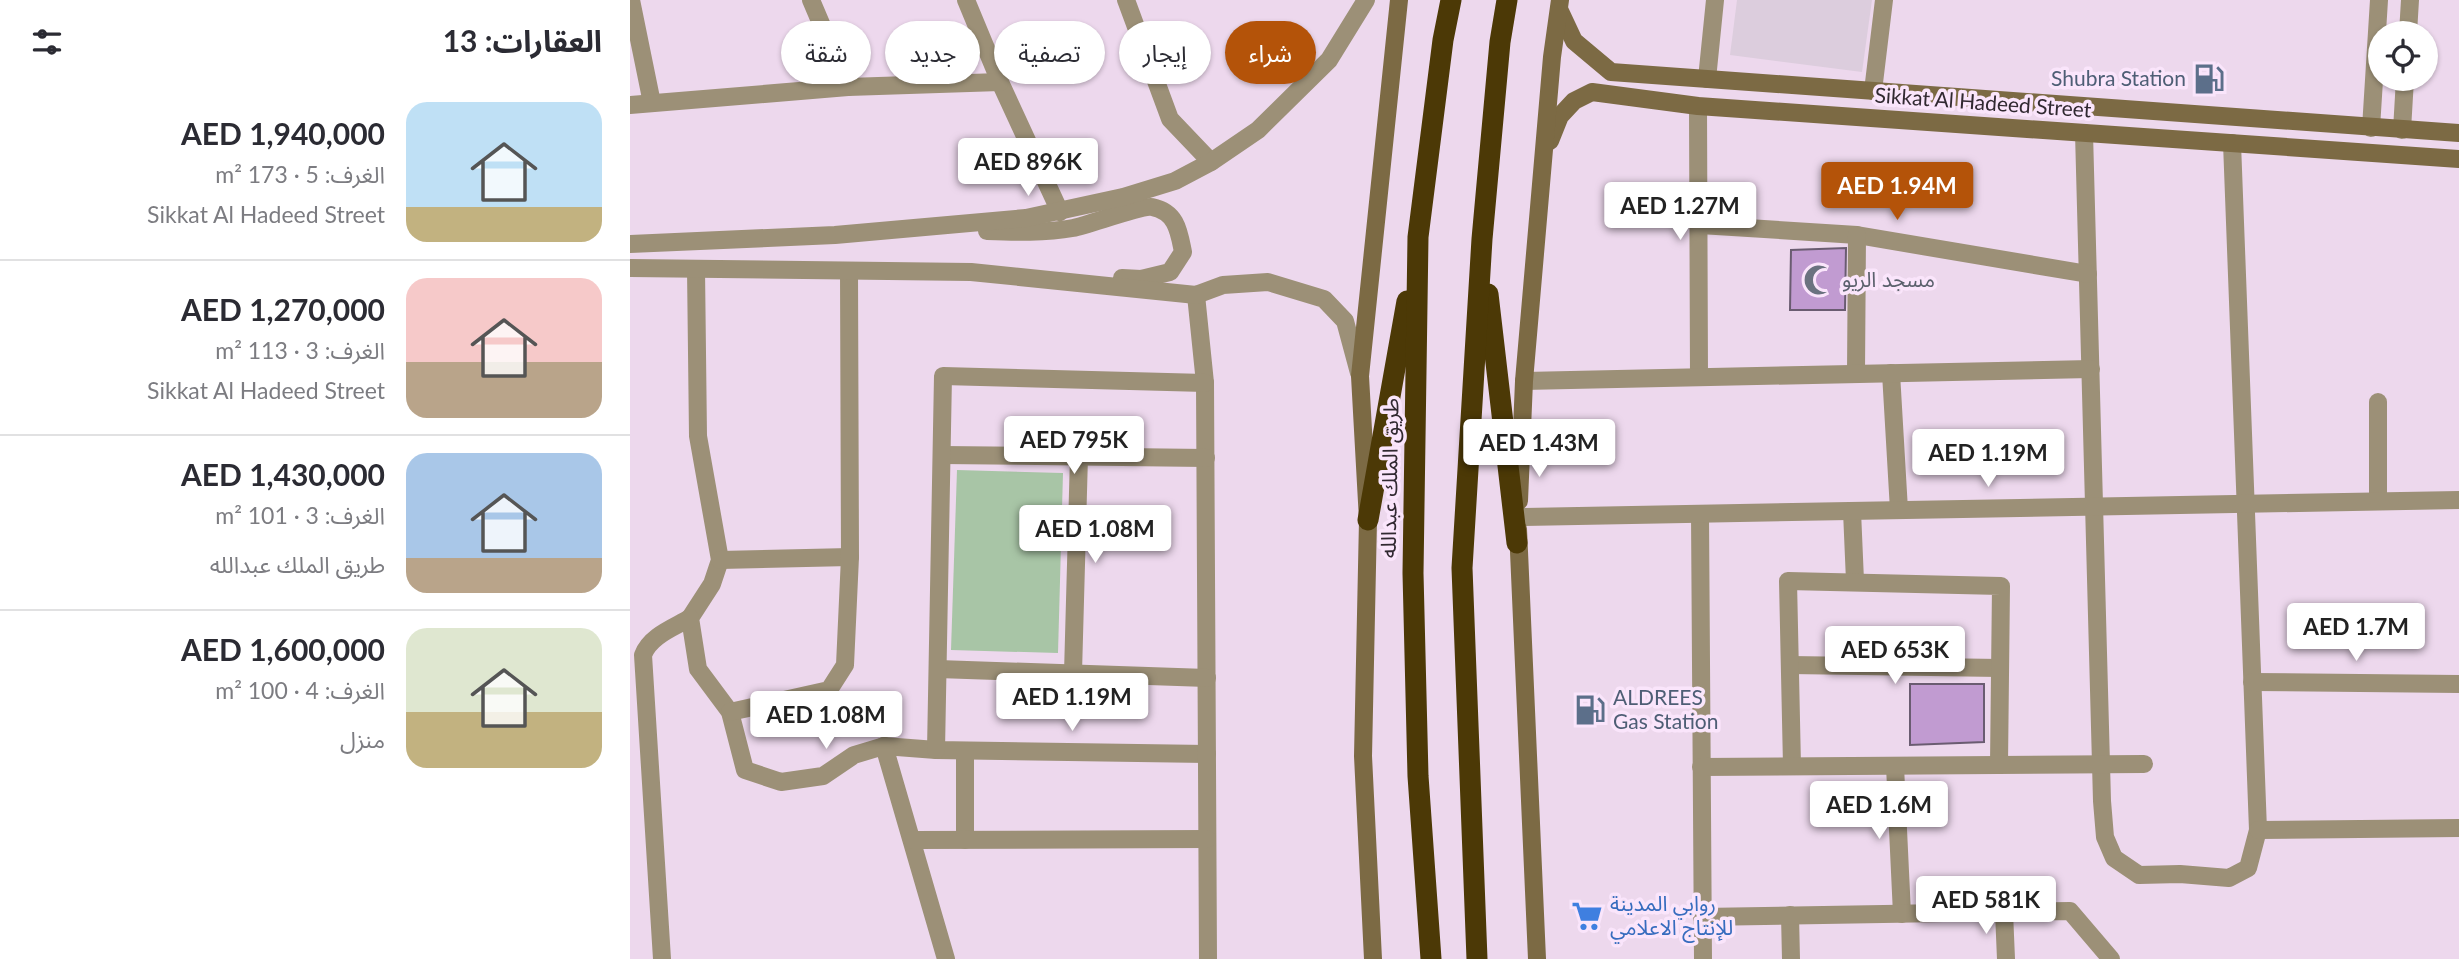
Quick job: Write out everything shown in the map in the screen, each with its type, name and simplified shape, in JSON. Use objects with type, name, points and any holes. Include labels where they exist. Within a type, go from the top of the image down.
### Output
[{"type":"highway","name":"طريق الملك عبدالله","points":[[1431,959],[1418,776],[1413,573],[1418,237],[1449,0]]},
{"type":"highway","points":[[1477,959],[1461,568],[1482,239],[1500,42],[1509,0]]},
{"type":"highway","points":[[1368,520],[1418,237]]},
{"type":"highway","points":[[1482,239],[1517,542]]},
{"type":"main road","points":[[1373,959],[1363,756],[1368,520],[1360,376],[1399,0]]},
{"type":"main road","points":[[1559,5],[1574,41],[1611,72],[1611,93]]},
{"type":"main road","points":[[1537,959],[1517,542],[1524,381],[1542,160],[1559,5]]},
{"type":"main road","name":"Sikkat Al Hadeed Street","points":[[1611,72],[2459,133]]},
{"type":"main road","name":"Sikkat Al Hadeed Street","points":[[1542,160],[1560,116],[1574,101],[1592,92],[1698,106],[2459,159]]},
{"type":"street","points":[[631,0],[652,103]]},
{"type":"street","points":[[811,0],[848,87]]},
{"type":"street","points":[[966,0],[994,68]]},
{"type":"street","points":[[1126,0],[1170,119],[1211,162]]},
{"type":"street","points":[[630,244],[835,235],[1026,218],[1123,197],[1175,181],[1211,162],[1258,130],[1329,60],[1366,0]]},
{"type":"street","points":[[1707,79],[1715,0]]},
{"type":"street","points":[[1873,92],[1884,0]]},
{"type":"street","points":[[2371,128],[2379,0]]},
{"type":"street","points":[[2409,21],[2410,0]]},
{"type":"street","points":[[630,105],[848,87],[994,82]]},
{"type":"street","points":[[1001,84],[1060,212]]},
{"type":"street","points":[[2402,130],[2404,91]]},
{"type":"street","points":[[1698,106],[1699,377]]},
{"type":"street","points":[[2084,133],[2102,801],[2105,837],[2114,858],[2139,876],[2180,874],[2230,878],[2248,868],[2258,830],[2232,143]]},
{"type":"street","points":[[630,268],[971,272],[1141,279],[1170,272],[1183,252],[1178,226],[1165,212],[1150,206],[1072,228],[1017,232],[905,229]]},
{"type":"street","points":[[1700,225],[1857,235],[2088,274]]},
{"type":"street","points":[[1856,373],[1857,235]]},
{"type":"street","points":[[662,959],[643,655],[647,645],[653,640],[690,618],[712,584],[720,560],[698,436],[696,269]]},
{"type":"street","points":[[730,712],[829,690],[845,665],[850,557],[849,271]]},
{"type":"street","points":[[971,272],[1196,295],[1223,285],[1268,282],[1324,299],[1345,321],[1360,376]]},
{"type":"street","points":[[1196,295],[1205,383],[1208,959]]},
{"type":"street","points":[[1524,381],[2091,369]]},
{"type":"street","points":[[1891,373],[1899,510]]},
{"type":"street","points":[[936,750],[943,376],[1205,383]]},
{"type":"street","points":[[2378,402],[2378,501]]},
{"type":"street","points":[[942,455],[1206,458]]},
{"type":"street","points":[[1073,673],[1079,456]]},
{"type":"street","points":[[1518,517],[2459,500]]},
{"type":"street","points":[[1852,511],[1855,581]]},
{"type":"street","points":[[1700,514],[1703,959]]},
{"type":"street","points":[[720,560],[850,557]]},
{"type":"street","points":[[1792,766],[1788,582],[1855,581],[2001,586],[1999,764]]},
{"type":"street","points":[[690,618],[698,669],[730,712],[745,770],[781,782],[823,776],[853,755],[884,746],[965,751],[1207,754]]},
{"type":"street","points":[[1790,666],[2000,668]]},
{"type":"street","points":[[938,669],[1207,678]]},
{"type":"street","points":[[2252,682],[2459,684]]},
{"type":"street","points":[[884,746],[946,959]]},
{"type":"street","points":[[965,751],[965,840]]},
{"type":"street","points":[[1701,767],[2144,764]]},
{"type":"street","points":[[1895,766],[1902,914]]},
{"type":"street","points":[[2258,830],[2459,828]]},
{"type":"street","points":[[913,840],[1207,839]]},
{"type":"street","points":[[1702,917],[2070,911],[2111,959]]},
{"type":"street","points":[[2004,912],[2006,959]]},
{"type":"street","points":[[1790,915],[1791,959]]},
{"type":"shaded area","points":[[1737,0],[1872,0],[1862,72],[1730,55]]},
{"type":"green space","points":[[957,470],[1063,473],[1058,653],[951,650]]},
{"type":"building","name":"مسجد الريو","points":[[1846,248],[1845,310],[1790,310],[1791,250]]},
{"type":"building","points":[[1910,684],[1984,684],[1984,742],[1910,745]]},
{"type":"place","name":"Shubra Station","points":[[2209,79]]},
{"type":"place","name":"مسجد الريو","points":[[1819,280]]},
{"type":"place","name":"ALDREES Gas Station","points":[[1590,710]]},
{"type":"place","name":"روابي المدينة للإنتاج الاعلامي","points":[[1587,916]]}]
